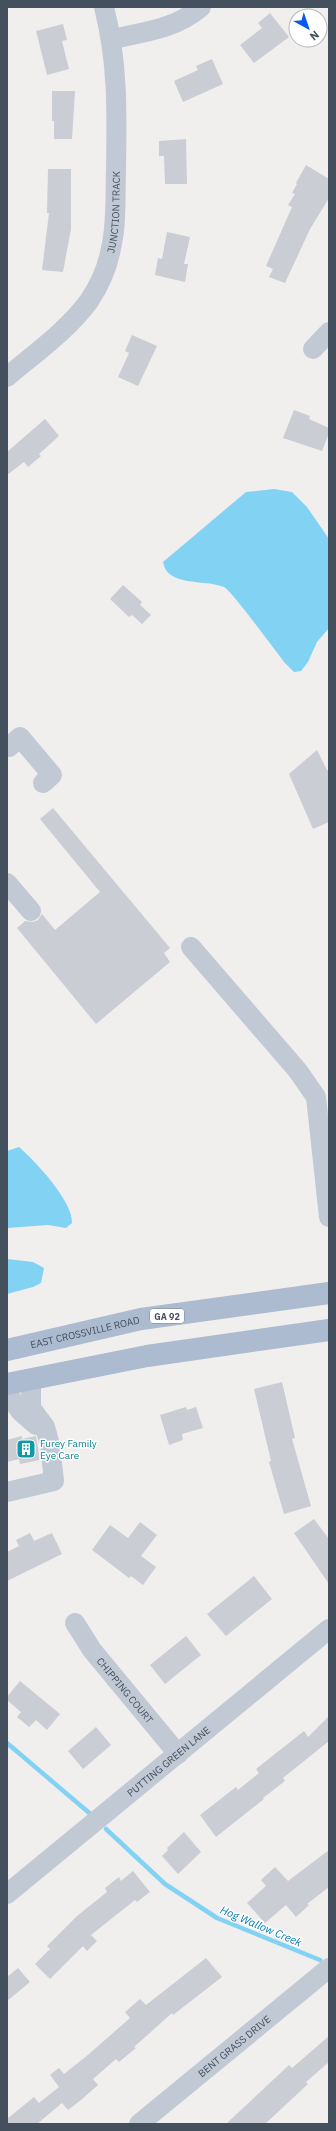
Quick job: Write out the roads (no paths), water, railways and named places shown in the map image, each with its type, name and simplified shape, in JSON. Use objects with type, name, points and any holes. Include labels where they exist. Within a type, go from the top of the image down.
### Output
[{"type":"main road","name":"EAST CROSSVILLE ROAD","points":[[7,1350],[142,1319],[329,1293]]},
{"type":"main road","points":[[7,1384],[147,1356],[329,1330]]},
{"type":"street","name":"JUNCTION TRACK","points":[[7,377],[73,320],[93,294],[103,274],[111,249],[115,221],[117,91],[112,39],[104,7]]},
{"type":"street","points":[[112,39],[162,29],[177,24],[201,7]]},
{"type":"street","points":[[313,349],[329,332]]},
{"type":"street","points":[[9,747],[20,737],[52,775],[42,783]]},
{"type":"street","points":[[7,883],[31,911]]},
{"type":"street","points":[[191,947],[298,1071],[316,1097],[329,1217]]},
{"type":"street","points":[[7,1492],[54,1481],[50,1445],[45,1427],[31,1408],[31,1379]]},
{"type":"street","points":[[7,1393],[21,1412],[46,1433]]},
{"type":"street","name":"CHIPPING COURT","points":[[75,1623],[92,1650],[178,1754]]},
{"type":"street","name":"PUTTING GREEN LANE","points":[[7,1894],[329,1629]]},
{"type":"street","name":"BENT GRASS DRIVE","points":[[139,2124],[329,1968]]},
{"type":"water","points":[[274,489],[292,492],[307,507],[329,539],[329,628],[317,642],[308,662],[301,671],[294,672],[224,587],[179,579],[171,575],[166,570],[163,562],[246,492]]},
{"type":"water","points":[[19,1147],[43,1171],[60,1193],[71,1214],[72,1223],[66,1228],[48,1225],[7,1228],[7,1151]]},
{"type":"water","points":[[7,1259],[33,1262],[44,1268],[41,1283],[33,1287],[7,1294]]},
{"type":"waterway","name":"Hog Wallow Creek","points":[[7,1743],[94,1817]]},
{"type":"waterway","name":"Hog Wallow Creek","points":[[106,1829],[165,1884],[217,1918],[320,1960]]},
{"type":"place","name":"Furey Family Eye Care","points":[[26,1449]]}]
